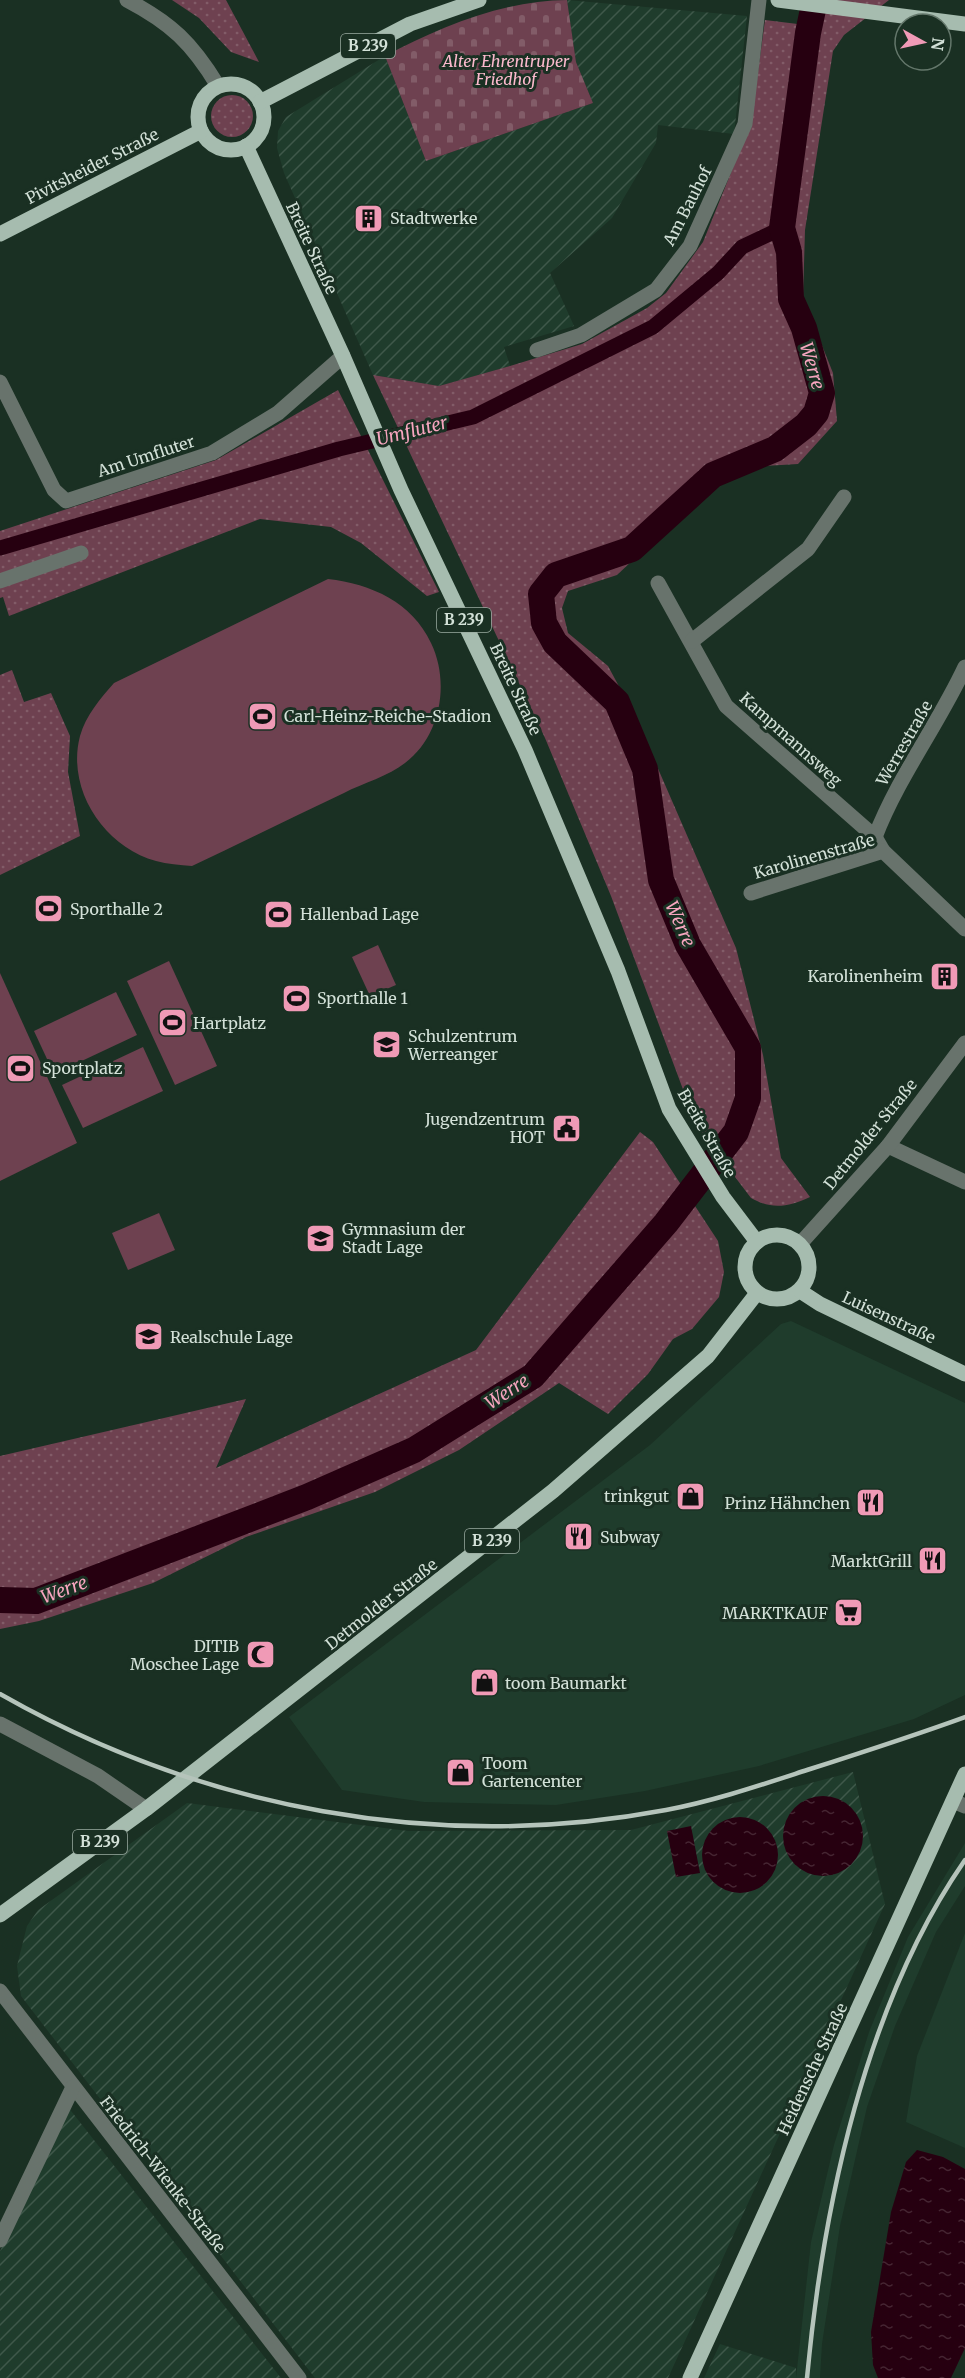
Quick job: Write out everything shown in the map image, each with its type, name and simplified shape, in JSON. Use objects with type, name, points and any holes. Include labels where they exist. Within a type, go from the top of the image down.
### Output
[{"type":"main road","name":"B 239","points":[[260,102],[410,24],[479,0]]},
{"type":"main road","points":[[783,0],[965,24]]},
{"type":"main road","points":[[237,84],[255,94],[260,102],[264,122],[254,140],[246,146],[233,150],[220,148],[208,141],[201,131],[198,110],[209,92],[218,86],[237,84]]},
{"type":"main road","name":"Pivitsheider Straße","points":[[0,234],[201,131]]},
{"type":"main road","name":"Breite Straße","points":[[246,146],[343,356],[401,490],[525,750],[614,962],[669,1109],[723,1197],[757,1242]]},
{"type":"main road","points":[[775,1235],[793,1239],[800,1244],[809,1259],[810,1268],[809,1276],[800,1291],[779,1300],[757,1293],[749,1283],[745,1271],[749,1252],[757,1242],[775,1235]]},
{"type":"main road","name":"Luisenstraße","points":[[800,1291],[820,1304],[965,1374]]},
{"type":"main road","name":"Detmolder Straße","points":[[0,1915],[146,1809],[499,1536],[708,1356],[757,1293]]},
{"type":"main road","name":"Heidensche Straße","points":[[690,2378],[959,1803],[965,1774]]},
{"type":"street","points":[[127,0],[160,18],[195,51],[218,86]]},
{"type":"street","name":"Am Bauhof","points":[[537,350],[580,335],[656,290],[690,246],[745,124],[759,0]]},
{"type":"street","name":"Am Umfluter","points":[[0,382],[54,490],[66,501],[212,453],[278,413],[343,356]]},
{"type":"street","points":[[692,640],[808,549],[844,497]]},
{"type":"street","points":[[0,581],[81,553]]},
{"type":"street","name":"Kampmannsweg","points":[[658,582],[692,640],[726,706],[875,837],[883,851]]},
{"type":"street","name":"Werrestraße","points":[[875,837],[884,813],[951,696],[965,667]]},
{"type":"street","name":"Karolinenstraße","points":[[751,893],[883,851],[965,929]]},
{"type":"street","name":"Detmolder Straße","points":[[800,1244],[888,1146],[965,1043]]},
{"type":"street","points":[[888,1146],[965,1182]]},
{"type":"street","points":[[0,1724],[98,1776],[146,1809]]},
{"type":"street","name":"Friedrich-Wienke-Straße","points":[[0,1991],[299,2378]]},
{"type":"street","points":[[0,2240],[73,2087]]},
{"type":"shaded area","points":[[567,0],[747,16],[734,134],[658,125],[656,143],[612,218],[550,273],[574,326],[504,347],[510,366],[439,386],[373,375],[284,173],[277,148],[278,131],[286,117],[385,56],[426,161],[593,103],[576,62]]},
{"type":"shaded area","points":[[791,1321],[965,1403],[965,1695],[914,1719],[759,1766],[645,1791],[556,1805],[424,1802],[342,1790],[289,1717],[650,1445],[781,1324]]},
{"type":"shaded area","points":[[853,1772],[885,1904],[668,2378],[315,2378],[21,1996],[17,1966],[27,1926],[38,1910],[187,1803],[408,1831],[631,1830]]},
{"type":"shaded area","points":[[965,1843],[965,1886],[936,1932],[895,2026],[867,2107],[840,2226],[822,2344],[820,2378],[796,2378],[811,2242],[834,2145],[869,2032],[908,1937]]},
{"type":"shaded area","points":[[965,1933],[965,2148],[906,2122],[917,2056]]},
{"type":"shaded area","points":[[68,2107],[281,2378],[0,2378],[0,2251]]},
{"type":"shaded area","points":[[720,2344],[796,2368],[796,2378],[704,2378]]},
{"type":"green space","points":[[172,0],[226,0],[259,62],[231,52],[199,18]]},
{"type":"green space","name":"Alter Ehrentruper Friedhof","points":[[567,0],[576,62],[593,103],[426,161],[385,56],[473,17],[520,5]]},
{"type":"green space","points":[[818,0],[889,0],[844,35],[833,51],[805,230],[803,298],[833,373],[837,421],[798,464],[764,466],[715,483],[617,575],[568,591],[562,608],[568,633],[608,666],[636,718],[736,948],[763,1055],[781,1158],[810,1197],[787,1205],[773,1206],[751,1198],[697,1127],[611,896],[545,738],[373,375],[439,386],[582,344],[647,308],[666,293],[703,242],[751,123],[765,20],[814,26]]},
{"type":"green space","points":[[232,95],[247,101],[253,116],[247,131],[232,137],[217,131],[211,116],[217,101]]},
{"type":"green space","points":[[338,390],[439,592],[427,596],[361,543],[331,527],[260,519],[9,616],[3,597],[0,598],[0,531],[216,460]]},
{"type":"green space","name":"Carl-Heinz-Reiche-Stadion","points":[[328,579],[360,585],[401,606],[413,616],[431,643],[440,674],[439,708],[427,738],[417,752],[391,772],[192,866],[156,861],[137,854],[120,843],[93,813],[84,795],[79,776],[77,756],[80,736],[86,721],[99,701],[114,683]]},
{"type":"green space","points":[[12,670],[24,702],[51,693],[70,736],[68,772],[80,836],[0,875],[0,675]]},
{"type":"green space","points":[[378,945],[396,985],[370,996],[352,957]]},
{"type":"green space","name":"Hartplatz","points":[[169,961],[217,1066],[175,1085],[127,981]]},
{"type":"green space","name":"Sportplatz","points":[[0,973],[77,1143],[0,1181]]},
{"type":"green space","points":[[116,992],[137,1035],[54,1074],[34,1031]]},
{"type":"green space","points":[[143,1047],[163,1091],[83,1128],[62,1085]]},
{"type":"green space","points":[[640,1132],[653,1142],[718,1241],[724,1272],[719,1297],[692,1329],[673,1339],[648,1374],[608,1414],[559,1383],[459,1450],[375,1492],[246,1537],[153,1583],[39,1621],[0,1629],[0,1456],[246,1399],[216,1468],[476,1350]]},
{"type":"green space","points":[[159,1213],[175,1250],[128,1270],[112,1233]]},
{"type":"water","points":[[823,1796],[838,1799],[851,1808],[860,1821],[863,1836],[860,1851],[851,1864],[838,1873],[823,1876],[808,1873],[795,1864],[786,1851],[783,1836],[786,1821],[795,1808],[808,1799]]},
{"type":"water","points":[[740,1817],[754,1820],[767,1828],[775,1841],[778,1855],[775,1869],[767,1882],[754,1890],[740,1893],[726,1890],[713,1882],[705,1869],[702,1855],[705,1841],[713,1828],[726,1820]]},
{"type":"water","points":[[691,1826],[700,1873],[676,1877],[667,1831]]},
{"type":"water","points":[[917,2150],[943,2157],[965,2169],[965,2348],[951,2378],[878,2378],[873,2365],[871,2332],[891,2212],[906,2162]]},
{"type":"waterway","name":"Werre","points":[[0,1600],[36,1601],[307,1497],[414,1450],[533,1376],[666,1223],[736,1132],[748,1098],[748,1048],[688,945],[661,880],[645,769],[617,702],[555,643],[544,623],[541,594],[556,575],[632,549],[713,475],[775,449],[806,425],[816,413],[822,393],[804,328],[791,299],[789,252],[782,228],[808,33],[815,0]]},
{"type":"waterway","name":"Umfluter","points":[[0,548],[339,449],[473,417],[653,327],[718,273],[742,247],[782,228]]},
{"type":"railway","points":[[0,1694],[77,1734],[157,1767],[239,1793],[323,1811],[408,1823],[494,1826],[580,1822],[684,1806],[755,1787],[965,1717]]},
{"type":"railway","points":[[807,2378],[824,2245],[854,2108],[875,2042],[900,1978],[930,1917],[965,1860]]},
{"type":"place","name":"Stadtwerke","points":[[369,218]]},
{"type":"place","name":"Carl-Heinz-Reiche-Stadion","points":[[263,716]]},
{"type":"place","name":"Sporthalle 2","points":[[49,909]]},
{"type":"place","name":"Hallenbad Lage","points":[[279,914]]},
{"type":"place","name":"Karolinenheim","points":[[944,976]]},
{"type":"place","name":"Sporthalle 1","points":[[296,998]]},
{"type":"place","name":"Hartplatz","points":[[172,1023]]},
{"type":"place","name":"Schulzentrum Werreanger","points":[[387,1045]]},
{"type":"place","name":"Sportplatz","points":[[21,1068]]},
{"type":"place","name":"Jugendzentrum HOT","points":[[566,1128]]},
{"type":"place","name":"Gymnasium der Stadt Lage","points":[[321,1238]]},
{"type":"place","name":"Realschule Lage","points":[[149,1337]]},
{"type":"place","name":"trinkgut","points":[[690,1496]]},
{"type":"place","name":"Prinz Hähnchen","points":[[871,1503]]},
{"type":"place","name":"Subway","points":[[579,1537]]},
{"type":"place","name":"MarktGrill","points":[[933,1561]]},
{"type":"place","name":"MARKTKAUF","points":[[849,1613]]},
{"type":"place","name":"DITIB Moschee Lage","points":[[260,1655]]},
{"type":"place","name":"toom Baumarkt","points":[[484,1683]]},
{"type":"place","name":"Toom Gartencenter","points":[[461,1772]]}]
